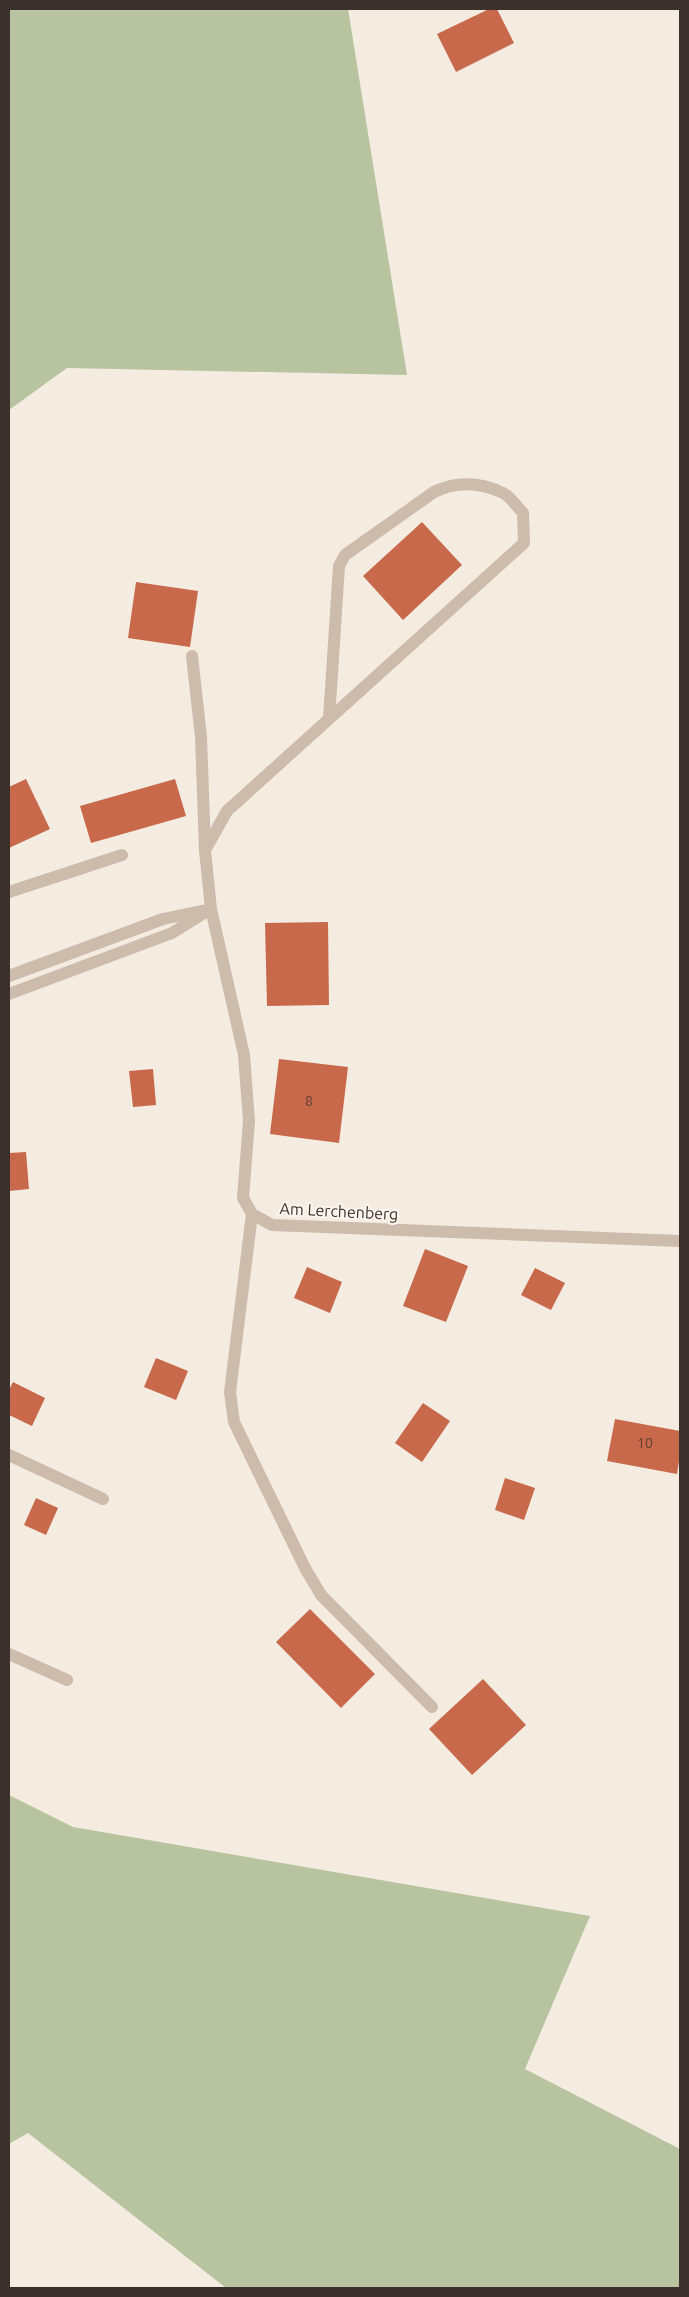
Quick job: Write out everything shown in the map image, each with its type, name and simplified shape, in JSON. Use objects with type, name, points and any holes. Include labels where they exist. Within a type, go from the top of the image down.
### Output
[{"type":"street","points":[[205,850],[227,811],[329,719],[524,543],[523,513],[505,494],[475,484],[451,484],[434,492],[345,555],[338,566],[329,719]]},
{"type":"street","points":[[192,656],[201,737],[205,850],[211,909],[244,1055],[249,1121],[243,1198],[252,1214],[230,1392],[234,1422],[320,1595],[432,1707]]},
{"type":"street","points":[[9,892],[122,855]]},
{"type":"street","points":[[9,976],[163,919],[211,909]]},
{"type":"street","points":[[9,994],[172,933],[211,909]]},
{"type":"street","name":"Am Lerchenberg","points":[[252,1214],[272,1225],[680,1241]]},
{"type":"street","points":[[9,1455],[103,1499]]},
{"type":"street","points":[[9,1654],[66,1680]]},
{"type":"green space","points":[[9,9],[348,9],[407,375],[67,368],[9,410]]},
{"type":"green space","points":[[9,1795],[73,1827],[590,1916],[525,2069],[680,2149],[680,2288],[226,2288],[28,2133],[9,2144]]},
{"type":"building","points":[[489,9],[497,9],[514,43],[456,72],[437,34]]},
{"type":"building","points":[[422,522],[462,565],[403,620],[363,576]]},
{"type":"building","points":[[136,582],[198,591],[190,647],[128,638]]},
{"type":"building","points":[[26,779],[50,829],[9,848],[9,787]]},
{"type":"building","points":[[175,779],[186,816],[91,843],[80,806]]},
{"type":"building","points":[[328,922],[329,1005],[267,1006],[265,923]]},
{"type":"building","points":[[279,1059],[348,1067],[339,1143],[270,1134]]},
{"type":"building","points":[[153,1069],[156,1105],[133,1107],[129,1071]]},
{"type":"building","points":[[26,1152],[29,1189],[9,1191],[9,1153]]},
{"type":"building","points":[[425,1249],[468,1266],[446,1322],[403,1306]]},
{"type":"building","points":[[307,1267],[342,1282],[330,1313],[294,1298]]},
{"type":"building","points":[[535,1268],[565,1283],[551,1310],[521,1295]]},
{"type":"building","points":[[156,1358],[188,1371],[176,1400],[144,1387]]},
{"type":"building","points":[[13,1382],[45,1398],[32,1426],[9,1415],[9,1390]]},
{"type":"building","points":[[423,1403],[450,1421],[422,1462],[395,1443]]},
{"type":"building","points":[[615,1419],[680,1431],[680,1455],[677,1474],[607,1461]]},
{"type":"building","points":[[505,1478],[535,1488],[524,1520],[495,1510]]},
{"type":"building","points":[[36,1498],[58,1508],[46,1535],[24,1525]]},
{"type":"building","points":[[310,1609],[375,1674],[341,1708],[276,1642]]},
{"type":"building","points":[[483,1679],[526,1725],[472,1775],[429,1729]]}]
